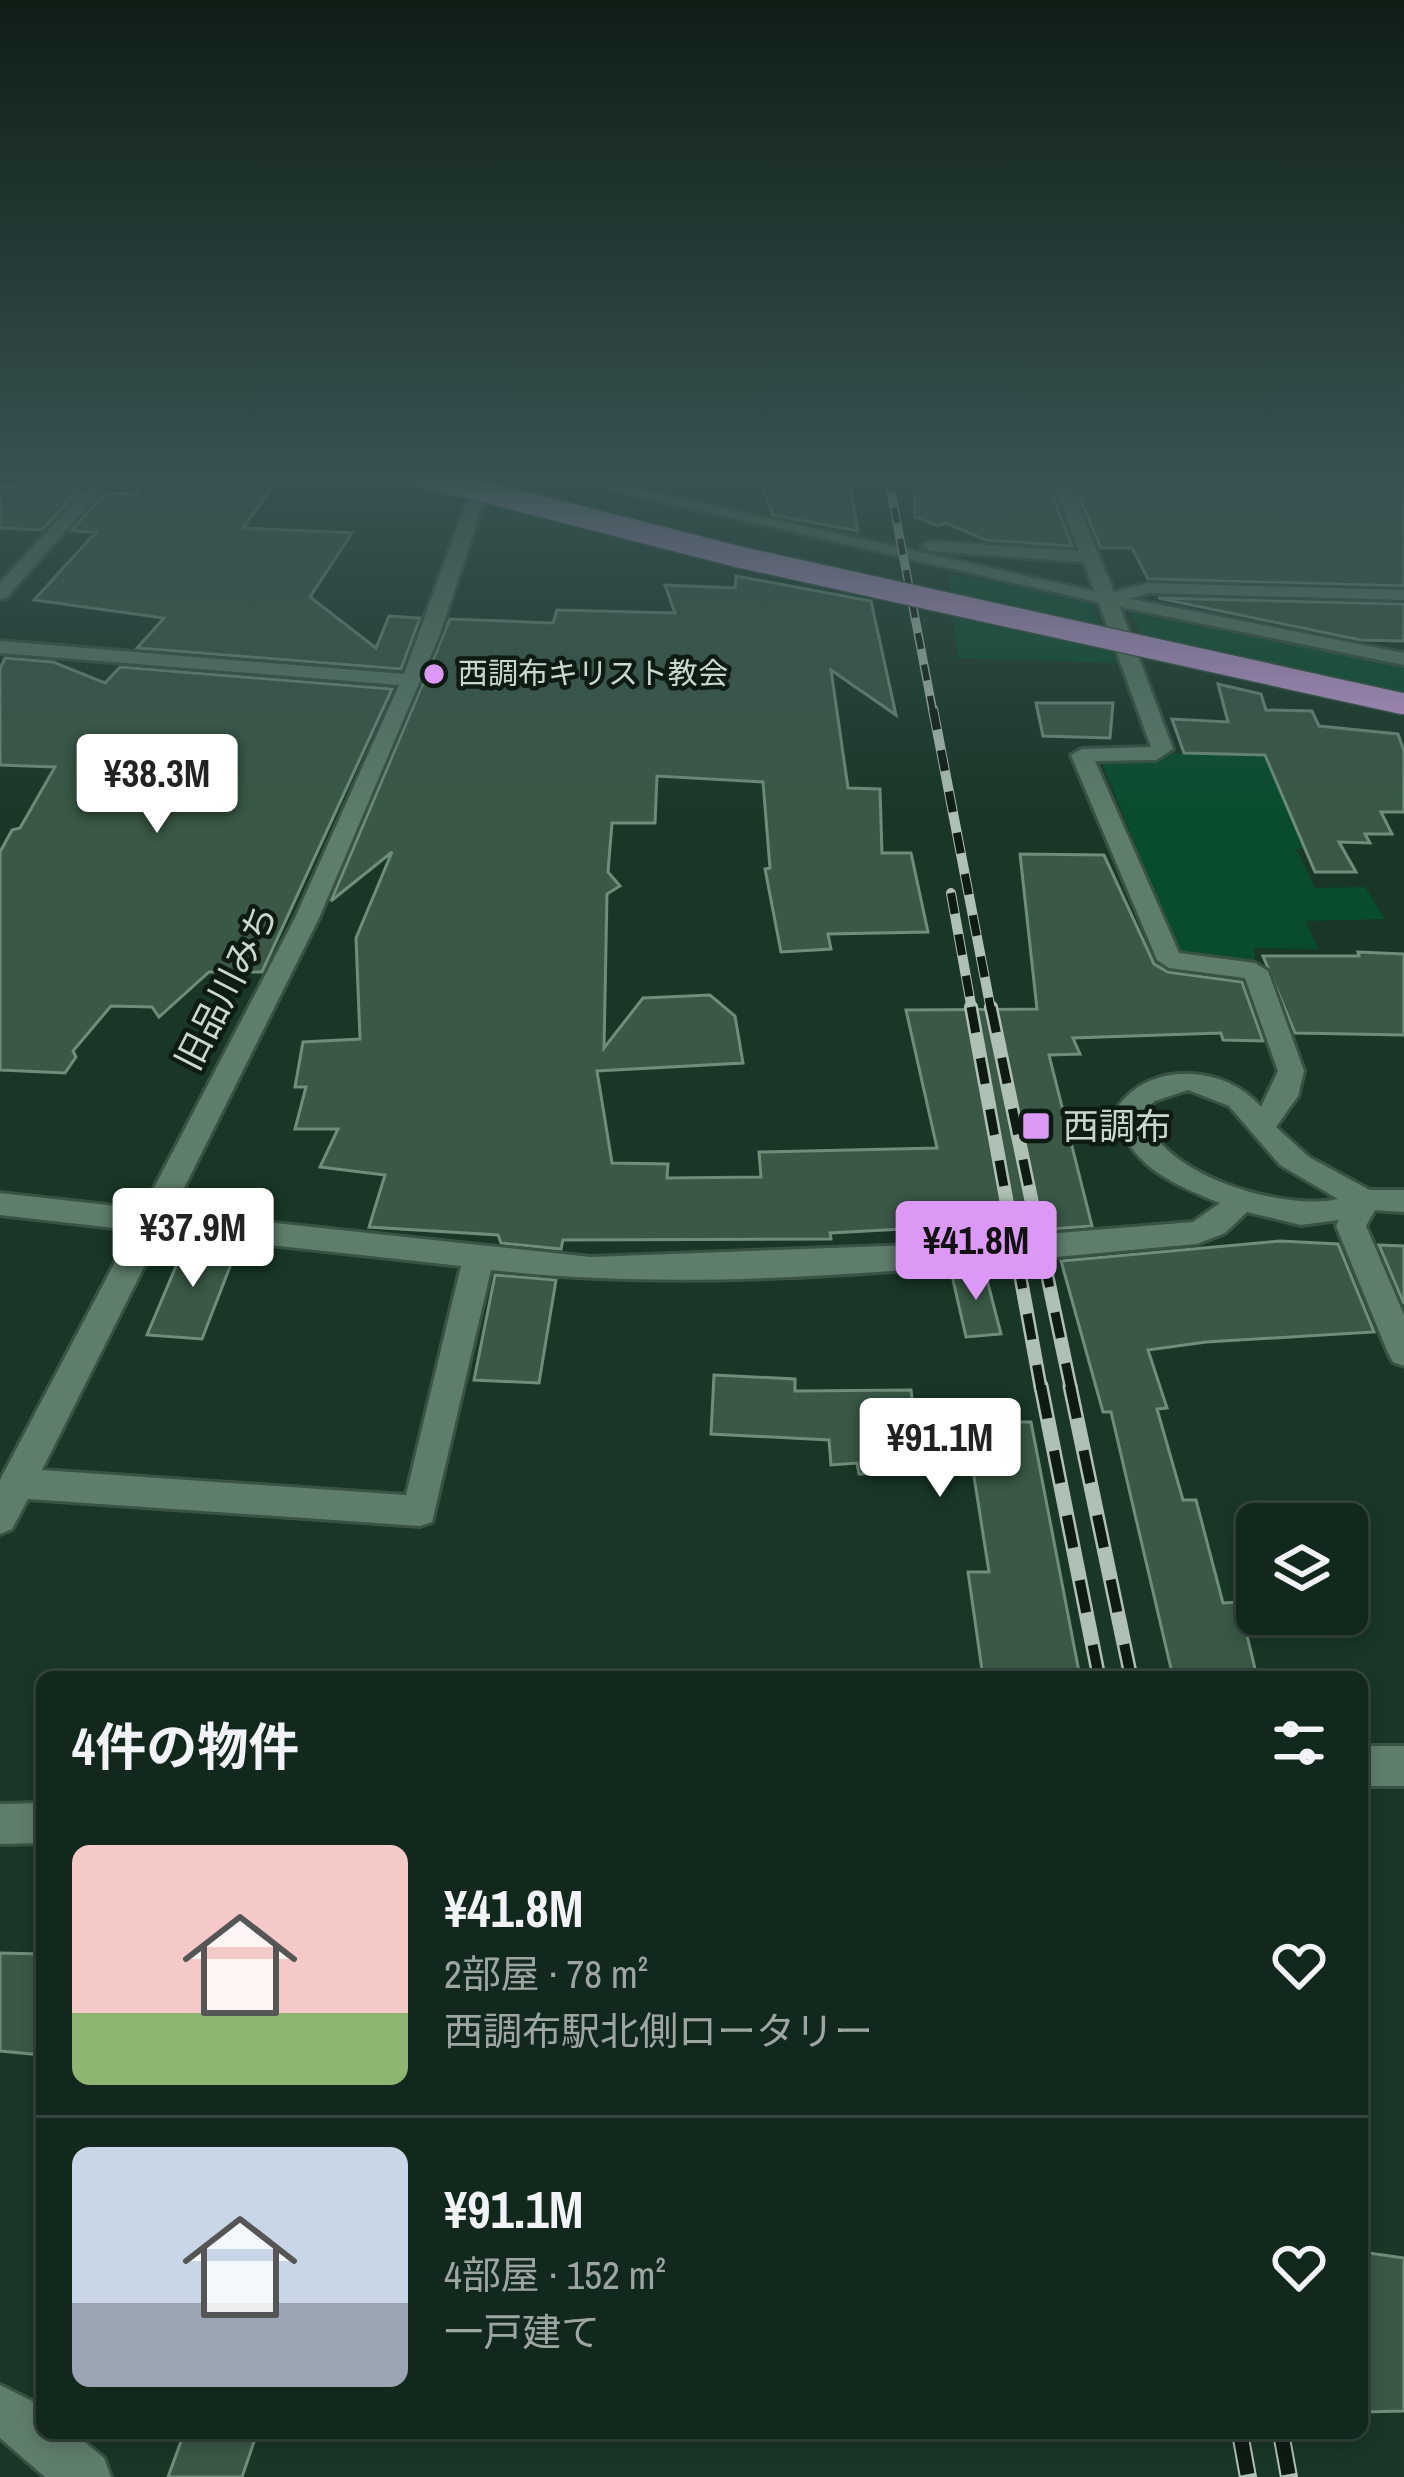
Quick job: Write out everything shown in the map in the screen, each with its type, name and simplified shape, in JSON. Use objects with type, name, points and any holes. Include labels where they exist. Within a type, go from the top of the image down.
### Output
[{"type":"highway","points":[[895,592],[1404,704]]},
{"type":"highway","points":[[993,592],[1404,679]]},
{"type":"street","name":"旧品川みち","points":[[0,1518],[307,918],[445,592]]},
{"type":"street","points":[[1073,592],[1404,659]]},
{"type":"street","points":[[1104,592],[1162,749],[1156,754],[1082,754],[1169,960],[1256,971],[1291,1071],[1284,1096],[1262,1126]]},
{"type":"street","points":[[1106,599],[1134,592]]},
{"type":"street","points":[[1279,592],[1404,595]]},
{"type":"street","points":[[0,647],[410,680]]},
{"type":"street","points":[[1365,1202],[1294,1162],[1264,1136],[1247,1103],[1207,1083],[1165,1084],[1131,1108],[1136,1138],[1150,1151],[1239,1202],[1327,1214],[1365,1202],[1404,1201]]},
{"type":"street","points":[[1282,1211],[1294,1162]]},
{"type":"street","points":[[0,1204],[478,1259],[590,1269],[682,1269],[912,1257],[1197,1233],[1214,1225],[1239,1202]]},
{"type":"street","points":[[1365,1202],[1351,1226],[1404,1353]]},
{"type":"street","points":[[16,1483],[421,1511],[478,1259]]},
{"type":"street","points":[[1368,1766],[1404,1766]]},
{"type":"street","points":[[0,1824],[36,1823]]},
{"type":"street","points":[[0,2411],[36,2435]]},
{"type":"street","points":[[41,2439],[86,2477]]},
{"type":"green space","points":[[950,592],[1042,592],[1090,601],[1117,663],[958,658]]},
{"type":"green space","points":[[1130,612],[1404,667],[1404,716],[1152,661]]},
{"type":"green space","points":[[1280,752],[1278,787],[1305,848],[1296,849],[1315,888],[1365,887],[1385,919],[1306,921],[1318,949],[1254,948],[1255,971],[1182,962],[1099,755]]},
{"type":"building","points":[[42,592],[314,592],[310,597],[376,648],[389,616],[420,618],[401,669],[137,648],[164,618],[34,600]]},
{"type":"building","points":[[667,592],[820,592],[871,601],[896,715],[831,670],[848,788],[880,789],[882,853],[911,853],[928,932],[828,934],[831,949],[781,952],[765,869],[770,868],[763,782],[657,776],[655,823],[612,823],[608,872],[620,886],[607,894],[604,1048],[643,998],[710,995],[735,1016],[743,1063],[597,1071],[612,1163],[668,1164],[667,1178],[761,1177],[759,1152],[937,1148],[906,1010],[1037,1009],[1020,854],[1104,855],[1154,964],[1168,972],[1242,982],[1263,1041],[1223,1040],[1221,1033],[1073,1038],[1080,1054],[1049,1055],[1092,1226],[1052,1229],[1051,1223],[971,1217],[975,1235],[943,1238],[940,1227],[830,1233],[831,1239],[563,1240],[561,1249],[501,1243],[498,1235],[369,1227],[385,1175],[320,1167],[338,1129],[295,1129],[306,1087],[295,1087],[303,1042],[360,1039],[356,938],[392,852],[331,901],[450,619],[553,623],[557,610],[675,613]]},
{"type":"building","points":[[1158,598],[1404,604],[1404,641],[1360,640]]},
{"type":"building","points":[[5,658],[53,662],[105,683],[120,667],[392,689],[262,972],[209,972],[159,1017],[152,1007],[111,1006],[73,1051],[76,1057],[65,1073],[0,1070],[0,852],[12,830],[20,828],[55,767],[0,765],[0,669]]},
{"type":"building","points":[[1218,684],[1261,694],[1266,710],[1312,711],[1319,726],[1398,734],[1404,751],[1404,812],[1381,812],[1392,834],[1365,834],[1370,843],[1339,842],[1356,872],[1315,872],[1265,755],[1184,753],[1172,719],[1228,722]]},
{"type":"building","points":[[1036,703],[1113,703],[1110,738],[1043,736]]},
{"type":"building","points":[[1358,952],[1404,954],[1404,1035],[1295,1033],[1263,956],[1359,956]]},
{"type":"building","points":[[187,1240],[238,1246],[202,1339],[147,1335]]},
{"type":"building","points":[[1280,1241],[1338,1244],[1374,1332],[1148,1350],[1167,1408],[1157,1409],[1183,1500],[1196,1500],[1223,1603],[1236,1602],[1236,1635],[1247,1635],[1256,1671],[1172,1671],[1111,1412],[1103,1412],[1061,1261]]},
{"type":"building","points":[[1379,1245],[1404,1246],[1404,1304]]},
{"type":"building","points":[[984,1268],[1001,1334],[966,1337],[951,1271]]},
{"type":"building","points":[[495,1275],[556,1280],[539,1383],[474,1380]]},
{"type":"building","points":[[714,1375],[795,1379],[795,1391],[911,1390],[915,1422],[1031,1422],[1079,1671],[982,1671],[968,1572],[989,1572],[973,1470],[859,1474],[857,1463],[831,1465],[829,1440],[711,1434]]},
{"type":"building","points":[[0,1953],[36,1954],[36,2054],[0,2051]]},
{"type":"building","points":[[1368,2253],[1404,2258],[1404,2411],[1368,2412]]},
{"type":"building","points":[[182,2439],[255,2439],[242,2477],[168,2477]]},
{"type":"railway","points":[[910,592],[933,712]]},
{"type":"railway","points":[[933,709],[991,1010]]},
{"type":"railway","points":[[951,893],[972,1010]]},
{"type":"railway","points":[[971,1007],[1041,1389]]},
{"type":"railway","points":[[991,1007],[1071,1389]]},
{"type":"railway","points":[[1041,1386],[1098,1671]]},
{"type":"railway","points":[[1070,1386],[1130,1671]]},
{"type":"railway","points":[[1241,2439],[1248,2477]]},
{"type":"railway","points":[[1282,2439],[1289,2477]]},
{"type":"place","name":"西調布キリスト教会","points":[[434,674]]},
{"type":"place","name":"西調布","points":[[1036,1126]]}]
